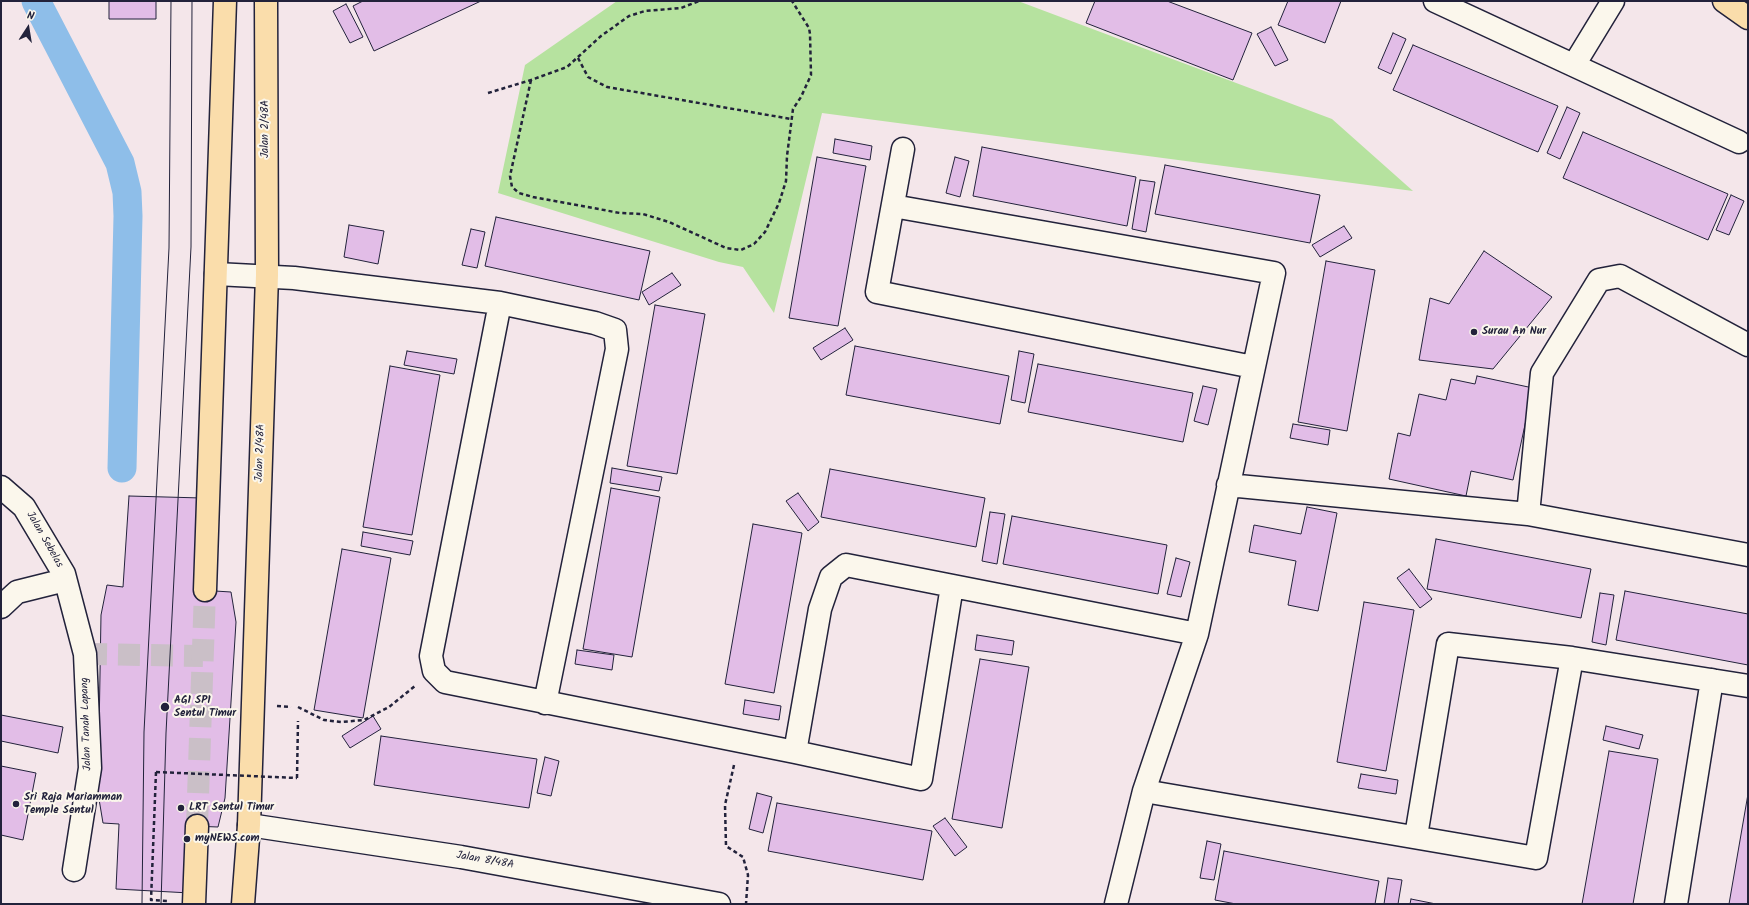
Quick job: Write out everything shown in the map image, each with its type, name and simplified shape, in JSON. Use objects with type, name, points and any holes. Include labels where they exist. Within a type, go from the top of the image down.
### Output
[{"type":"main road","points":[[205,590],[225,1]]},
{"type":"main road","name":"Jalan 2/48A","points":[[243,904],[249,825],[267,275],[266,1]]},
{"type":"main road","points":[[1724,1],[1748,18]]},
{"type":"main road","points":[[194,904],[197,826]]},
{"type":"street","points":[[1435,1],[1739,142]]},
{"type":"street","points":[[1574,66],[1613,1]]},
{"type":"street","points":[[903,150],[877,292],[1253,367]]},
{"type":"street","points":[[893,206],[1274,273],[1197,634],[1144,791],[1116,904]]},
{"type":"street","points":[[216,274],[267,275],[500,303],[595,323],[616,330],[618,349],[545,703]]},
{"type":"street","points":[[1528,514],[1542,373],[1600,280],[1620,276],[1748,345]]},
{"type":"street","points":[[500,303],[431,656],[434,671],[445,682],[795,752],[921,779],[952,586]]},
{"type":"street","points":[[1228,485],[1528,514],[1748,555]]},
{"type":"street","name":"Jalan Sebelas","points":[[1,487],[24,507],[64,574],[65,580]]},
{"type":"street","points":[[795,752],[820,609],[831,577],[846,565],[1197,634]]},
{"type":"street","points":[[1,607],[17,592],[65,580]]},
{"type":"street","name":"Jalan Tanah Lapang","points":[[65,580],[85,654],[90,768],[74,870]]},
{"type":"street","points":[[1416,836],[1448,644],[1572,658],[1748,686]]},
{"type":"street","points":[[1144,791],[1416,836],[1536,858],[1572,658]]},
{"type":"street","points":[[1676,904],[1712,680]]},
{"type":"street","name":"Jalan 8/48A","points":[[249,825],[454,856],[719,904]]},
{"type":"path","points":[[488,93],[567,67],[614,25],[629,16],[645,11],[681,8],[699,1]]},
{"type":"path","points":[[531,80],[510,176],[512,186],[519,193],[533,197],[620,213],[642,214],[669,222],[726,248],[741,250],[754,244],[765,232],[779,203],[786,181],[787,156],[793,109],[801,97],[810,74],[811,64],[809,28],[792,1]]},
{"type":"path","points":[[578,58],[588,77],[606,87],[791,119]]},
{"type":"path","points":[[298,707],[324,720],[341,722],[364,720],[389,707],[434,671]]},
{"type":"path","points":[[275,706],[291,707]]},
{"type":"path","points":[[165,901],[151,900],[156,772],[297,778],[298,721]]},
{"type":"path","points":[[739,741],[725,804],[726,846],[743,857],[748,875],[746,904]]},
{"type":"green space","points":[[617,1],[1018,1],[1332,119],[1413,191],[822,113],[774,313],[743,267],[719,262],[498,193],[525,65]]},
{"type":"building","points":[[109,1],[156,1],[156,19],[109,19]]},
{"type":"building","points":[[363,1],[481,1],[374,51],[353,6]]},
{"type":"building","points":[[1095,1],[1167,1],[1252,33],[1233,80],[1086,23]]},
{"type":"building","points":[[1288,1],[1341,1],[1325,43],[1278,25]]},
{"type":"building","points":[[346,4],[363,37],[350,43],[333,11]]},
{"type":"building","points":[[1271,27],[1288,60],[1275,66],[1257,34]]},
{"type":"building","points":[[1393,33],[1406,39],[1391,74],[1378,68]]},
{"type":"building","points":[[1413,45],[1558,106],[1538,152],[1393,90]]},
{"type":"building","points":[[1567,107],[1580,113],[1560,159],[1547,153]]},
{"type":"building","points":[[1583,132],[1728,194],[1708,240],[1563,178]]},
{"type":"building","points":[[835,139],[872,146],[870,160],[833,153]]},
{"type":"building","points":[[982,147],[1136,177],[1127,226],[973,196]]},
{"type":"building","points":[[817,157],[866,166],[838,326],[789,318]]},
{"type":"building","points":[[955,157],[969,161],[960,197],[946,193]]},
{"type":"building","points":[[1165,165],[1320,195],[1310,243],[1155,214]]},
{"type":"building","points":[[1140,180],[1155,182],[1146,232],[1132,229]]},
{"type":"building","points":[[1731,195],[1744,201],[1729,235],[1716,230]]},
{"type":"building","points":[[496,217],[650,251],[639,300],[485,266]]},
{"type":"building","points":[[349,225],[384,231],[378,264],[344,257]]},
{"type":"building","points":[[1344,226],[1352,238],[1320,257],[1312,245]]},
{"type":"building","points":[[471,229],[485,232],[477,268],[462,265]]},
{"type":"building","name":"Surau An Nur","points":[[1484,251],[1552,297],[1493,369],[1419,360],[1430,298],[1449,304]]},
{"type":"building","points":[[1326,261],[1375,270],[1347,431],[1298,422]]},
{"type":"building","points":[[672,273],[681,285],[649,305],[642,292]]},
{"type":"building","points":[[655,305],[705,314],[677,474],[627,466]]},
{"type":"building","points":[[845,328],[853,340],[821,360],[813,348]]},
{"type":"building","points":[[855,346],[1009,376],[1000,424],[846,395]]},
{"type":"building","points":[[407,351],[457,359],[454,374],[404,365]]},
{"type":"building","points":[[1019,351],[1034,354],[1025,403],[1011,400]]},
{"type":"building","points":[[1038,364],[1193,393],[1183,442],[1028,412]]},
{"type":"building","points":[[390,366],[440,375],[412,535],[363,527]]},
{"type":"building","points":[[1477,376],[1533,388],[1513,480],[1471,471],[1466,496],[1389,479],[1398,433],[1410,436],[1419,394],[1446,400],[1451,379],[1475,384]]},
{"type":"building","points":[[1203,386],[1217,389],[1208,425],[1194,421]]},
{"type":"building","points":[[1293,424],[1330,430],[1328,445],[1290,438]]},
{"type":"building","points":[[612,468],[662,477],[659,491],[610,483]]},
{"type":"building","points":[[830,469],[985,498],[976,547],[821,517]]},
{"type":"building","points":[[611,488],[660,497],[632,657],[583,649]]},
{"type":"building","points":[[798,493],[819,522],[808,531],[786,501]]},
{"type":"building","name":"AG1 SP1 Sentul Timur","points":[[129,496],[202,498],[199,590],[231,592],[236,622],[225,798],[218,827],[192,826],[190,893],[116,889],[119,824],[103,823],[98,793],[101,615],[107,585],[123,587]]},
{"type":"building","points":[[1307,507],[1337,513],[1318,611],[1288,605],[1296,561],[1249,552],[1254,525],[1301,534]]},
{"type":"building","points":[[990,512],[1005,514],[997,564],[982,561]]},
{"type":"building","points":[[1012,516],[1167,545],[1158,594],[1003,564]]},
{"type":"building","points":[[753,524],[802,533],[774,693],[725,684]]},
{"type":"building","points":[[363,532],[413,541],[410,555],[361,546]]},
{"type":"building","points":[[1436,539],[1591,569],[1581,618],[1427,589]]},
{"type":"building","points":[[342,549],[391,558],[363,718],[314,710]]},
{"type":"building","points":[[1176,558],[1190,562],[1181,597],[1167,594]]},
{"type":"building","points":[[1409,569],[1432,599],[1420,608],[1397,578]]},
{"type":"building","points":[[1625,591],[1748,614],[1748,665],[1616,640]]},
{"type":"building","points":[[1600,593],[1614,595],[1606,645],[1592,642]]},
{"type":"building","points":[[1364,602],[1414,610],[1386,771],[1337,762]]},
{"type":"building","points":[[977,635],[1014,641],[1012,655],[975,650]]},
{"type":"building","points":[[577,650],[614,655],[612,670],[575,664]]},
{"type":"building","points":[[980,659],[1029,667],[1002,828],[952,819]]},
{"type":"building","points":[[745,700],[781,706],[779,720],[743,714]]},
{"type":"building","points":[[1,715],[63,727],[58,753],[1,741]]},
{"type":"building","points":[[373,716],[381,729],[350,748],[342,736]]},
{"type":"building","points":[[1606,726],[1643,735],[1639,749],[1603,740]]},
{"type":"building","points":[[381,736],[537,759],[529,808],[374,785]]},
{"type":"building","points":[[1609,751],[1658,759],[1633,904],[1582,904]]},
{"type":"building","points":[[545,757],[559,761],[551,796],[537,793]]},
{"type":"building","name":"Sri Raja Mariamman Temple Sentul","points":[[1,766],[36,773],[23,840],[1,835]]},
{"type":"building","points":[[1361,774],[1398,780],[1396,794],[1358,788]]},
{"type":"building","points":[[757,793],[772,797],[763,833],[749,829]]},
{"type":"building","points":[[1748,794],[1748,904],[1729,904]]},
{"type":"building","points":[[777,803],[932,831],[923,880],[768,851]]},
{"type":"building","points":[[945,818],[967,847],[955,856],[933,826]]},
{"type":"building","points":[[1207,841],[1221,844],[1214,880],[1200,878]]},
{"type":"building","points":[[1224,851],[1379,881],[1375,904],[1236,904],[1215,900]]},
{"type":"building","points":[[1388,878],[1402,880],[1398,904],[1384,904]]},
{"type":"building","points":[[1411,899],[1436,904],[1410,904]]},
{"type":"waterway","points":[[36,1],[120,163],[127,192],[128,216],[122,468]]},
{"type":"tunnel","points":[[197,826],[205,590]]},
{"type":"tunnel","points":[[85,654],[203,656]]},
{"type":"tram line","points":[[142,904],[144,732],[169,248],[171,1]]},
{"type":"tram line","points":[[161,904],[166,733],[191,247],[192,1]]},
{"type":"place","name":"Surau An Nur","points":[[1474,332]]},
{"type":"place","name":"AG1 SP1 Sentul Timur","points":[[165,707]]},
{"type":"place","name":"Sri Raja Mariamman Temple Sentul","points":[[16,804]]},
{"type":"place","name":"LRT Sentul Timur","points":[[181,808]]},
{"type":"place","name":"myNEWS.com","points":[[187,839]]}]
